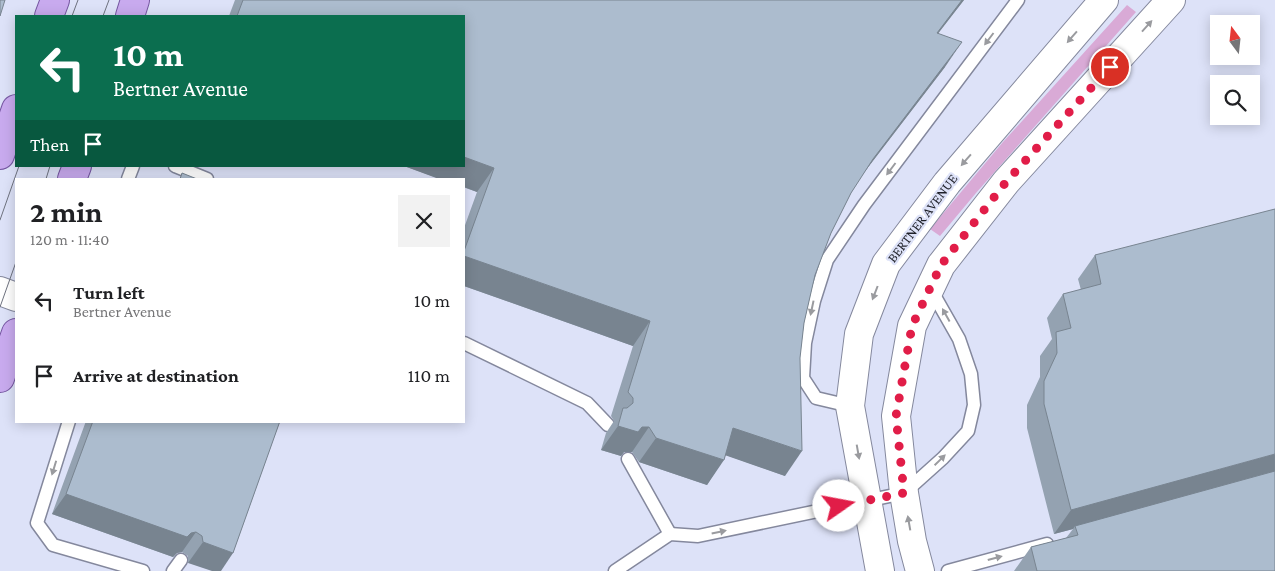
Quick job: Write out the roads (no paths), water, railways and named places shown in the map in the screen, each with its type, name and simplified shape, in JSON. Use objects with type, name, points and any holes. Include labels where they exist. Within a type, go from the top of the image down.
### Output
[{"type":"main road","points":[[49,15],[55,0]]},
{"type":"main road","points":[[130,15],[135,0]]},
{"type":"main road","points":[[0,155],[15,112]]},
{"type":"main road","points":[[0,378],[15,336]]},
{"type":"street","name":"BERTNER AVENUE","points":[[880,571],[850,406],[859,334],[886,264],[947,183],[1104,0]]},
{"type":"street","points":[[920,571],[912,541],[904,493],[896,416],[912,326],[941,265],[1006,182],[1171,0]]},
{"type":"street","points":[[0,291],[15,297]]},
{"type":"lane","points":[[850,406],[816,398],[803,378],[805,343],[814,302],[827,260],[864,204],[1018,0]]},
{"type":"lane","points":[[177,167],[205,178]]},
{"type":"lane","points":[[615,571],[670,534],[698,536],[904,493],[968,431],[974,405],[971,374],[960,339],[930,288]]},
{"type":"lane","points":[[465,343],[587,403],[608,425]]},
{"type":"lane","points":[[68,423],[37,523],[53,545],[143,571]]},
{"type":"lane","points":[[628,458],[670,534]]},
{"type":"lane","points":[[948,571],[1055,542]]},
{"type":"lane","points":[[173,571],[181,560]]},
{"type":"tram line","points":[[72,15],[78,0]]},
{"type":"tram line","points":[[103,15],[109,0]]},
{"type":"tram line","points":[[0,220],[19,167]]},
{"type":"tram line","points":[[46,178],[50,167]]},
{"type":"tram line","points":[[0,307],[15,265]]}]
